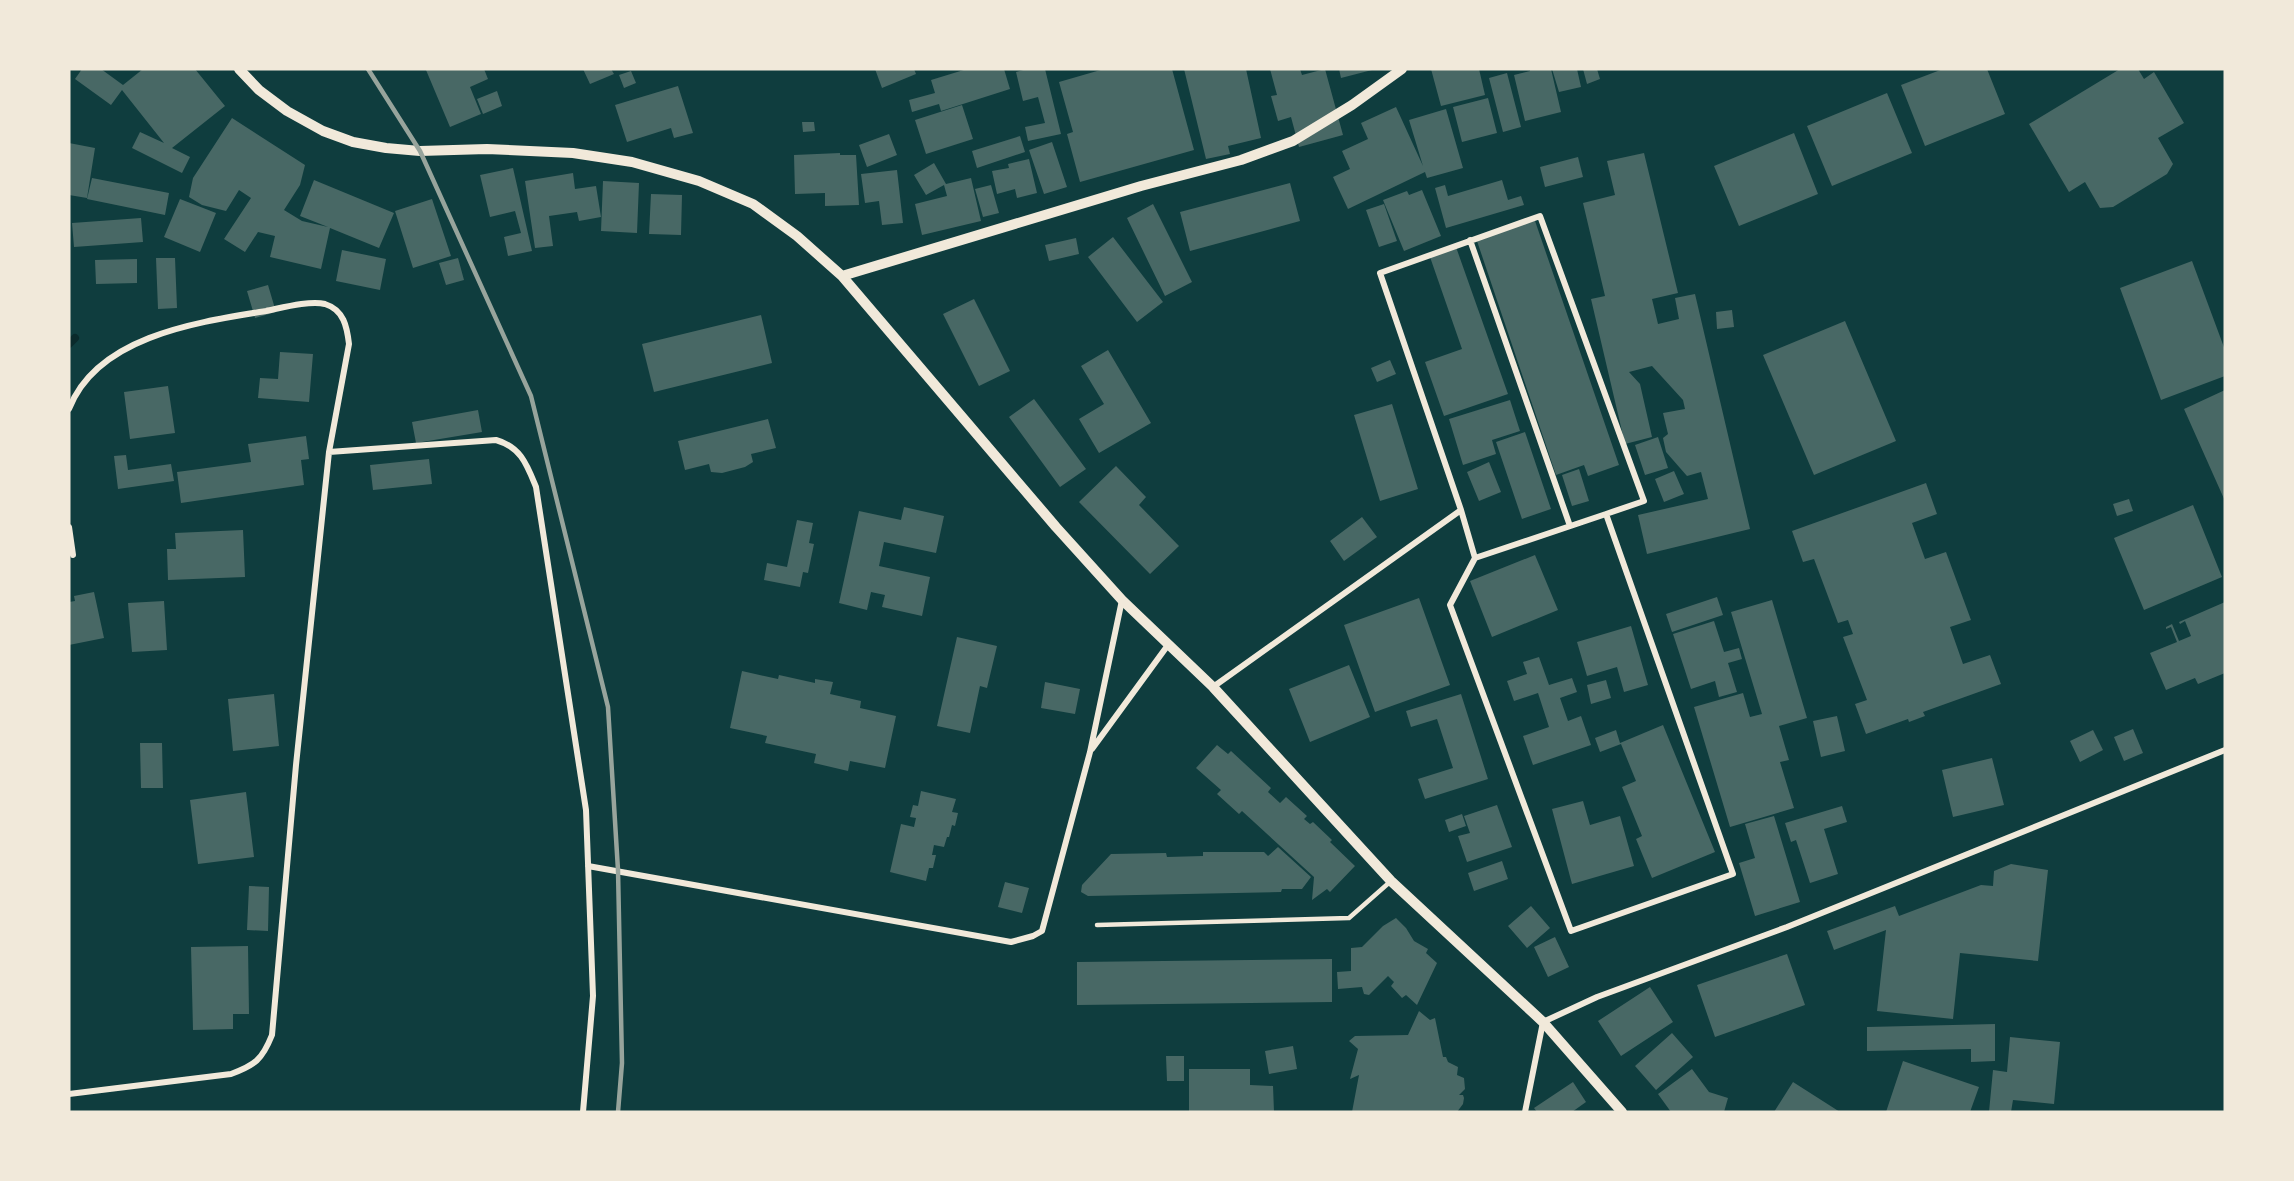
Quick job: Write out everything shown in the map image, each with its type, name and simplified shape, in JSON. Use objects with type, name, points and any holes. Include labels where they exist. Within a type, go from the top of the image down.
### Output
[{"type":"street","points":[[239,69],[259,90],[287,111],[323,131],[353,142],[420,151],[487,149],[573,153],[632,162],[699,181],[753,204],[797,236],[842,276],[1056,527],[1122,600],[1213,687],[1391,881],[1543,1022],[1622,1112]]},
{"type":"street","points":[[842,276],[1141,186],[1240,160],[1293,141],[1352,105],[1402,69]]},
{"type":"street","points":[[1476,558],[1380,273],[1540,216],[1644,501],[1476,558],[1450,605],[1570,931],[1733,874],[1606,514]]},
{"type":"street","points":[[1470,240],[1570,526]]},
{"type":"street","points":[[69,409],[74,395],[88,376],[140,342],[171,330],[209,320],[303,304],[325,304],[340,312],[347,327],[350,344],[329,452],[296,765],[272,1035],[260,1059],[247,1068],[231,1074],[69,1095]]},
{"type":"street","points":[[329,452],[496,440],[506,443],[526,461],[536,487],[586,810],[593,996],[583,1112]]},
{"type":"street","points":[[1213,687],[1461,510]]},
{"type":"street","points":[[69,527],[73,555]]},
{"type":"street","points":[[588,866],[1011,942],[1033,936],[1042,931],[1090,752],[1122,600]]},
{"type":"street","points":[[1090,752],[1168,645]]},
{"type":"street","points":[[1543,1022],[1597,997],[1786,927],[2225,750]]},
{"type":"street","points":[[1525,1112],[1543,1022]]},
{"type":"lane","points":[[1097,925],[1349,918],[1391,881]]},
{"type":"building","points":[[82,69],[101,69],[123,85],[143,69],[195,69],[225,106],[172,148],[190,157],[182,173],[132,148],[140,132],[164,143],[122,90],[111,105],[75,79]]},
{"type":"building","points":[[484,69],[488,79],[470,87],[481,114],[450,127],[426,70]]},
{"type":"building","points":[[583,69],[611,69],[614,74],[590,84]]},
{"type":"building","points":[[875,69],[914,69],[916,74],[882,88]]},
{"type":"building","points":[[967,69],[1004,69],[1010,89],[941,111],[939,104],[912,112],[909,100],[935,93],[931,80]]},
{"type":"building","points":[[1027,69],[1045,69],[1061,134],[1028,141],[1025,127],[1045,123],[1038,97],[1023,101],[1016,72]]},
{"type":"building","points":[[1104,69],[1172,69],[1194,150],[1080,182],[1067,134],[1073,132],[1059,82]]},
{"type":"building","points":[[1184,69],[1246,69],[1261,138],[1228,146],[1230,154],[1206,159]]},
{"type":"building","points":[[1270,69],[1300,69],[1302,75],[1325,69],[1343,135],[1299,147],[1291,117],[1278,121],[1271,96],[1277,95]]},
{"type":"building","points":[[1339,69],[1371,69],[1372,70],[1341,78]]},
{"type":"building","points":[[1431,69],[1479,69],[1485,95],[1441,106]]},
{"type":"building","points":[[1530,69],[1551,69],[1561,112],[1525,121],[1514,75],[1530,71]]},
{"type":"building","points":[[1552,69],[1577,69],[1581,87],[1559,92]]},
{"type":"building","points":[[1583,69],[1597,69],[1600,79],[1587,84]]},
{"type":"building","points":[[1943,69],[1987,69],[2005,114],[1925,146],[1901,85]]},
{"type":"building","points":[[2120,69],[2138,69],[2144,79],[2154,72],[2184,123],[2158,138],[2173,164],[2167,174],[2113,207],[2100,208],[2085,182],[2069,192],[2029,124]]},
{"type":"building","points":[[631,71],[636,83],[624,88],[619,75]]},
{"type":"building","points":[[1507,73],[1521,127],[1503,132],[1489,78]]},
{"type":"building","points":[[678,86],[693,133],[674,138],[671,128],[627,142],[615,105]]},
{"type":"building","points":[[497,91],[502,106],[483,114],[477,99]]},
{"type":"building","points":[[1887,93],[1912,153],[1832,186],[1807,126]]},
{"type":"building","points":[[1488,98],[1497,133],[1462,142],[1453,107]]},
{"type":"building","points":[[962,105],[973,139],[926,154],[915,120]]},
{"type":"building","points":[[1396,107],[1423,166],[1409,120],[1446,109],[1463,168],[1427,178],[1425,172],[1348,209],[1333,177],[1350,169],[1342,151],[1368,139],[1361,123]]},
{"type":"building","points":[[232,118],[305,165],[300,185],[284,210],[302,221],[328,227],[300,216],[314,180],[394,213],[379,248],[330,228],[321,269],[270,257],[275,236],[258,232],[245,252],[224,239],[251,198],[239,190],[226,211],[202,205],[189,197],[193,178]]},
{"type":"building","points":[[802,122],[814,122],[815,131],[803,132]]},
{"type":"building","points":[[1794,133],[1818,194],[1739,226],[1714,166]]},
{"type":"building","points":[[889,134],[897,155],[867,167],[859,145]]},
{"type":"building","points":[[1020,136],[1025,152],[977,168],[972,151]]},
{"type":"building","points":[[1052,142],[1067,187],[1044,194],[1029,150]]},
{"type":"building","points":[[69,143],[95,148],[87,198],[69,195]]},
{"type":"building","points":[[840,153],[840,155],[856,155],[859,205],[825,206],[825,193],[795,194],[794,155]]},
{"type":"building","points":[[1644,153],[1678,293],[1652,299],[1658,324],[1679,319],[1675,298],[1695,294],[1750,529],[1647,554],[1638,515],[1708,499],[1701,472],[1687,476],[1666,452],[1663,438],[1668,434],[1663,413],[1685,409],[1683,400],[1652,366],[1629,372],[1640,384],[1652,437],[1625,444],[1591,299],[1605,296],[1583,203],[1615,195],[1607,161]]},
{"type":"building","points":[[1578,157],[1583,177],[1545,187],[1540,167]]},
{"type":"building","points":[[1029,159],[1037,193],[1017,198],[1015,189],[997,194],[992,171],[1009,168],[1008,164]]},
{"type":"building","points":[[934,163],[946,184],[971,178],[981,221],[922,235],[915,204],[947,196],[944,185],[926,195],[914,175]]},
{"type":"building","points":[[513,168],[532,251],[508,256],[504,237],[521,233],[515,211],[490,217],[480,175]]},
{"type":"building","points":[[897,170],[903,223],[882,225],[879,201],[865,203],[861,174]]},
{"type":"building","points":[[573,173],[575,189],[596,186],[601,217],[579,221],[577,212],[549,216],[553,246],[535,248],[525,181]]},
{"type":"building","points":[[92,178],[169,193],[165,215],[87,199]]},
{"type":"building","points":[[1502,180],[1508,200],[1521,196],[1524,205],[1446,228],[1435,188],[1445,185],[1448,196]]},
{"type":"building","points":[[603,181],[639,183],[637,233],[601,231]]},
{"type":"building","points":[[1290,183],[1300,221],[1190,251],[1180,212]]},
{"type":"building","points":[[991,185],[999,213],[983,217],[975,189]]},
{"type":"building","points":[[1422,190],[1441,236],[1404,251],[1383,200],[1407,191],[1409,195]]},
{"type":"building","points":[[651,194],[682,195],[681,235],[649,234]]},
{"type":"building","points":[[180,199],[216,213],[200,252],[164,237]]},
{"type":"building","points":[[432,199],[451,256],[413,268],[395,211]]},
{"type":"building","points":[[1153,204],[1192,282],[1165,296],[1127,218]]},
{"type":"building","points":[[1384,204],[1397,241],[1379,247],[1366,210]]},
{"type":"building","points":[[141,218],[143,242],[74,247],[72,223]]},
{"type":"building","points":[[1534,218],[1619,465],[1588,476],[1584,465],[1556,475],[1476,238]]},
{"type":"building","points":[[1113,237],[1163,302],[1137,322],[1088,257]]},
{"type":"building","points":[[1076,238],[1079,254],[1049,261],[1045,245]]},
{"type":"building","points":[[1456,247],[1508,394],[1444,416],[1425,362],[1462,349],[1430,257]]},
{"type":"building","points":[[342,250],[386,259],[380,290],[336,281]]},
{"type":"building","points":[[156,258],[175,258],[177,308],[158,309]]},
{"type":"building","points":[[458,258],[464,280],[446,285],[439,263]]},
{"type":"building","points":[[137,259],[137,283],[96,284],[95,260]]},
{"type":"building","points":[[2192,261],[2225,350],[2225,376],[2161,400],[2120,288]]},
{"type":"building","points":[[268,285],[276,312],[255,318],[247,291]]},
{"type":"building","points":[[974,299],[1010,371],[979,386],[943,314]]},
{"type":"building","points":[[1732,310],[1734,327],[1717,329],[1716,312]]},
{"type":"building","points":[[761,315],[772,363],[654,392],[642,344]]},
{"type":"building","points":[[1845,321],[1896,441],[1814,475],[1763,355]]},
{"type":"building","points":[[1108,350],[1151,423],[1099,453],[1079,419],[1104,404],[1081,366]]},
{"type":"building","points":[[280,352],[313,354],[309,402],[258,398],[260,378],[278,379]]},
{"type":"building","points":[[1390,360],[1396,374],[1377,382],[1371,368]]},
{"type":"building","points":[[168,386],[175,433],[130,439],[124,392]]},
{"type":"building","points":[[2225,390],[2225,501],[2184,409]]},
{"type":"building","points":[[1034,399],[1086,469],[1060,487],[1009,417]]},
{"type":"building","points":[[1510,400],[1520,431],[1492,440],[1496,454],[1463,465],[1449,419]]},
{"type":"building","points":[[1392,404],[1418,489],[1380,501],[1354,415]]},
{"type":"building","points":[[478,410],[482,432],[416,443],[412,422]]},
{"type":"building","points":[[768,419],[776,448],[751,454],[753,462],[745,467],[722,473],[711,472],[709,464],[685,470],[678,441]]},
{"type":"building","points":[[1525,432],[1551,509],[1522,519],[1496,442]]},
{"type":"building","points":[[306,436],[309,459],[301,460],[304,485],[181,503],[177,472],[251,462],[248,444]]},
{"type":"building","points":[[1658,437],[1668,468],[1645,475],[1635,445]]},
{"type":"building","points":[[126,455],[128,470],[171,464],[174,481],[118,489],[114,456]]},
{"type":"building","points":[[429,459],[432,484],[373,490],[370,465]]},
{"type":"building","points":[[1489,462],[1501,492],[1479,501],[1467,472]]},
{"type":"building","points":[[1116,466],[1146,497],[1139,505],[1179,546],[1150,574],[1079,502]]},
{"type":"building","points":[[1579,469],[1589,501],[1572,506],[1562,475]]},
{"type":"building","points":[[1674,471],[1684,494],[1664,502],[1655,479]]},
{"type":"building","points":[[1926,483],[1937,514],[1912,523],[1925,559],[1946,552],[1971,620],[1950,627],[1963,664],[1990,655],[2001,684],[1923,712],[1925,716],[1909,722],[1908,719],[1866,734],[1855,704],[1867,700],[1843,637],[1853,634],[1848,620],[1838,623],[1814,559],[1803,562],[1792,531]]},
{"type":"building","points":[[2129,499],[2133,511],[2117,516],[2113,504]]},
{"type":"building","points":[[2193,505],[2222,577],[2144,610],[2114,538]]},
{"type":"building","points":[[904,507],[944,516],[936,553],[884,542],[879,566],[930,577],[922,616],[882,607],[885,595],[871,592],[867,610],[839,603],[859,511],[901,520]]},
{"type":"building","points":[[1362,517],[1377,537],[1344,561],[1330,541]]},
{"type":"building","points":[[797,520],[813,523],[809,543],[814,544],[808,573],[803,572],[800,587],[764,580],[767,563],[787,567]]},
{"type":"building","points":[[243,530],[245,577],[168,580],[167,549],[176,549],[175,533]]},
{"type":"building","points":[[1535,555],[1558,610],[1492,637],[1470,581]]},
{"type":"building","points":[[94,592],[104,638],[69,645],[69,602],[75,601],[74,596]]},
{"type":"building","points":[[1717,597],[1723,615],[1672,632],[1666,614]]},
{"type":"building","points":[[1419,598],[1450,685],[1375,712],[1344,625]]},
{"type":"building","points":[[1772,600],[1807,718],[1779,726],[1789,760],[1780,762],[1794,808],[1730,827],[1694,707],[1743,693],[1750,717],[1762,714],[1731,612]]},
{"type":"building","points":[[164,601],[167,650],[132,652],[128,603]]},
{"type":"building","points":[[2225,602],[2225,673],[2198,684],[2195,678],[2166,690],[2150,653],[2177,642],[2171,627],[2166,629],[2166,627],[2172,624],[2179,641],[2191,636],[2185,621],[2180,624],[2179,622]]},
{"type":"building","points":[[1714,621],[1724,652],[1739,648],[1742,659],[1728,663],[1737,692],[1719,697],[1715,681],[1691,689],[1673,634]]},
{"type":"building","points":[[1631,626],[1648,685],[1624,692],[1617,667],[1587,676],[1577,642]]},
{"type":"building","points":[[957,637],[997,646],[987,688],[980,686],[970,733],[937,726]]},
{"type":"building","points":[[1539,657],[1549,685],[1572,678],[1577,692],[1560,698],[1568,721],[1581,716],[1591,745],[1533,765],[1523,736],[1549,727],[1538,693],[1514,701],[1507,681],[1527,674],[1523,662]]},
{"type":"building","points":[[1349,665],[1370,717],[1310,742],[1289,689]]},
{"type":"building","points":[[742,671],[778,679],[779,675],[815,683],[815,679],[833,682],[830,694],[861,701],[860,708],[896,716],[885,768],[850,761],[848,771],[814,763],[816,754],[765,743],[767,736],[730,728]]},
{"type":"building","points":[[1606,680],[1611,698],[1591,704],[1587,685]]},
{"type":"building","points":[[1045,682],[1080,689],[1075,714],[1041,708]]},
{"type":"building","points":[[274,694],[279,746],[233,751],[228,699]]},
{"type":"building","points":[[1461,694],[1488,779],[1425,799],[1418,779],[1453,768],[1437,719],[1411,727],[1406,711]]},
{"type":"building","points":[[1837,716],[1845,751],[1821,757],[1813,721]]},
{"type":"building","points":[[1663,725],[1715,852],[1652,878],[1636,839],[1642,836],[1622,787],[1636,781],[1621,744],[1600,752],[1595,738],[1616,730],[1620,743]]},
{"type":"building","points":[[2133,729],[2143,753],[2124,761],[2114,737]]},
{"type":"building","points":[[2093,730],[2103,750],[2080,762],[2070,741]]},
{"type":"building","points":[[140,743],[162,743],[163,788],[141,788]]},
{"type":"building","points":[[1217,745],[1228,754],[1231,751],[1271,788],[1268,792],[1280,803],[1286,797],[1307,816],[1304,819],[1310,824],[1313,822],[1355,866],[1330,892],[1327,889],[1312,900],[1314,877],[1242,811],[1239,814],[1217,794],[1221,790],[1196,768]]},
{"type":"building","points":[[1992,758],[2004,805],[1953,817],[1942,770]]},
{"type":"building","points":[[921,791],[956,799],[952,812],[958,813],[955,826],[952,825],[944,847],[934,845],[932,855],[936,855],[933,868],[929,868],[926,881],[890,872],[901,824],[914,827],[916,818],[910,817],[913,805],[918,806]]},
{"type":"building","points":[[246,792],[254,857],[198,864],[190,800]]},
{"type":"building","points":[[1583,801],[1590,825],[1620,816],[1634,866],[1572,884],[1552,809]]},
{"type":"building","points":[[1497,805],[1512,847],[1467,862],[1458,836],[1470,833],[1464,816]]},
{"type":"building","points":[[1842,806],[1847,822],[1824,829],[1838,874],[1810,883],[1796,840],[1791,842],[1785,823]]},
{"type":"building","points":[[1462,814],[1466,826],[1449,832],[1445,820]]},
{"type":"building","points":[[1774,816],[1800,902],[1755,916],[1739,863],[1755,858],[1745,824]]},
{"type":"building","points":[[1278,847],[1311,877],[1302,889],[1282,889],[1281,892],[1088,896],[1081,892],[1082,885],[1111,854],[1166,853],[1167,857],[1203,856],[1203,852],[1264,852],[1268,856]]},
{"type":"building","points":[[1502,861],[1508,879],[1474,891],[1468,873]]},
{"type":"building","points":[[2011,864],[2048,870],[2038,961],[1960,953],[1953,1019],[1877,1011],[1886,930],[1834,950],[1827,931],[1895,906],[1899,916],[1981,885],[1993,886],[1994,871]]},
{"type":"building","points":[[1005,882],[1029,888],[1022,913],[998,907]]},
{"type":"building","points":[[249,886],[269,887],[268,931],[247,930]]},
{"type":"building","points":[[1531,906],[1550,928],[1527,948],[1508,926]]},
{"type":"building","points":[[1396,918],[1414,941],[1428,949],[1426,953],[1437,963],[1417,1005],[1406,995],[1402,998],[1391,986],[1394,982],[1388,976],[1369,995],[1364,994],[1362,987],[1338,989],[1337,972],[1351,971],[1351,948],[1362,947],[1383,926]]},
{"type":"building","points":[[1555,937],[1569,967],[1548,977],[1534,947]]},
{"type":"building","points":[[248,946],[249,1014],[233,1014],[233,1029],[193,1030],[191,947]]},
{"type":"building","points":[[1787,954],[1805,1005],[1715,1037],[1697,985]]},
{"type":"building","points":[[1332,959],[1332,1002],[1077,1005],[1077,962]]},
{"type":"building","points":[[1650,987],[1673,1022],[1621,1056],[1598,1021]]},
{"type":"building","points":[[1419,1011],[1430,1020],[1435,1018],[1443,1057],[1458,1067],[1457,1075],[1464,1078],[1465,1089],[1459,1095],[1463,1095],[1463,1104],[1457,1112],[1352,1112],[1359,1075],[1350,1079],[1358,1049],[1349,1041],[1355,1036],[1408,1035]]},
{"type":"building","points":[[1995,1024],[1995,1061],[1971,1062],[1971,1049],[1867,1051],[1867,1027]]},
{"type":"building","points":[[1672,1033],[1693,1057],[1656,1090],[1635,1066]]},
{"type":"building","points":[[2010,1037],[2060,1042],[2054,1104],[2013,1100],[2011,1112],[1989,1112],[1993,1070],[2007,1072]]},
{"type":"building","points":[[1293,1046],[1297,1069],[1269,1074],[1265,1051]]},
{"type":"building","points":[[1166,1056],[1184,1056],[1184,1081],[1167,1081]]},
{"type":"building","points":[[1903,1061],[1979,1087],[1970,1112],[1886,1112]]},
{"type":"building","points":[[1189,1069],[1250,1069],[1250,1085],[1273,1086],[1274,1112],[1189,1112]]},
{"type":"building","points":[[1692,1069],[1709,1092],[1728,1098],[1724,1112],[1671,1112],[1658,1094]]},
{"type":"building","points":[[1573,1082],[1586,1102],[1572,1112],[1537,1112],[1534,1108]]},
{"type":"building","points":[[1793,1082],[1840,1112],[1774,1112]]},
{"type":"waterway","points":[[69,344],[75,338]]},
{"type":"railway","points":[[368,69],[420,151],[531,396],[608,707],[618,870],[622,1063],[618,1112]]}]
